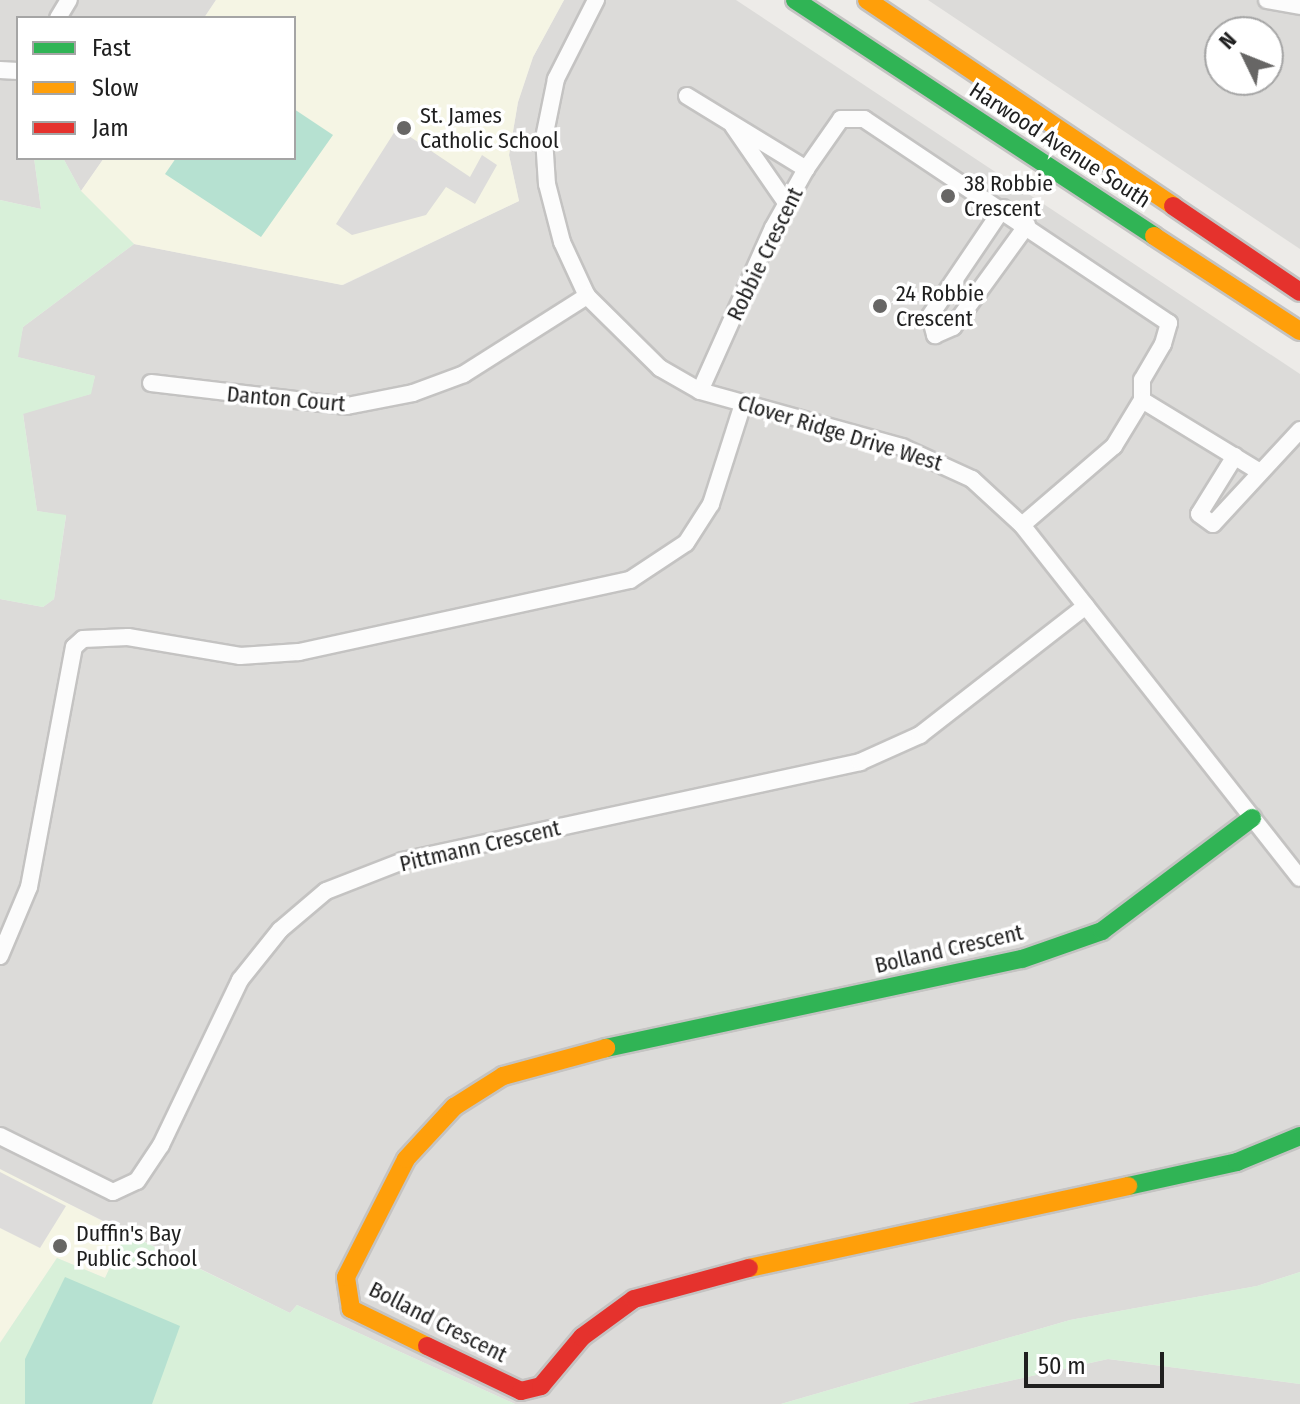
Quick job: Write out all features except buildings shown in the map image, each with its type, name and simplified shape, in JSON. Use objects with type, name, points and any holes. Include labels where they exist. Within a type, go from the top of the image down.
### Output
[{"type":"street","name":"Clover Ridge Drive West","points":[[596,0],[556,79],[544,138],[547,184],[562,242],[587,296],[660,368],[700,391],[942,462],[972,479],[1022,525],[1300,878]]},
{"type":"street","name":"Harwood Avenue South","points":[[795,0],[1300,331]]},
{"type":"street","name":"Harwood Avenue South","points":[[867,0],[1300,292]]},
{"type":"street","points":[[1267,0],[1300,6]]},
{"type":"street","points":[[687,96],[806,169]]},
{"type":"street","name":"Robbie Crescent","points":[[700,391],[806,169],[841,119],[864,119],[1003,208],[1169,323],[1142,380],[1142,400],[1096,465],[1022,525]]},
{"type":"street","points":[[732,125],[787,204]]},
{"type":"street","points":[[1003,208],[930,316],[935,335],[953,327],[1027,225]]},
{"type":"street","name":"Danton Court","points":[[151,383],[347,406],[413,393],[464,374],[587,296]]},
{"type":"street","points":[[1142,400],[1260,472]]},
{"type":"street","points":[[0,956],[29,887],[74,647],[83,639],[128,637],[240,656],[299,652],[630,580],[686,543],[711,504],[743,404]]},
{"type":"street","points":[[1235,456],[1199,514],[1213,524],[1300,430]]},
{"type":"street","name":"Pittmann Crescent","points":[[0,1136],[113,1192],[137,1181],[161,1145],[240,980],[280,930],[326,891],[403,861],[860,762],[920,735],[1086,606]]},
{"type":"street","name":"Bolland Crescent","points":[[1252,818],[1102,931],[1035,955],[557,1058],[503,1076],[454,1107],[406,1159],[346,1277],[351,1309],[521,1391],[541,1386],[582,1337],[634,1299],[683,1282],[1237,1162],[1300,1136]]},
{"type":"shaded area","points":[[0,0],[216,0],[205,16],[16,16],[16,160],[34,160],[41,209],[0,200]]},
{"type":"shaded area","name":"St. James Catholic School","points":[[216,0],[564,0],[533,57],[518,102],[509,155],[519,201],[342,285],[134,244],[81,191],[103,160],[296,160],[296,16],[205,16]]},
{"type":"shaded area","points":[[564,0],[736,0],[1300,374],[1300,1272],[1257,1286],[1070,1320],[781,1404],[515,1404],[297,1305],[290,1313],[0,1170],[0,599],[43,607],[54,599],[66,516],[37,511],[23,413],[90,394],[95,376],[17,357],[23,327],[134,244],[343,285],[519,201],[509,155],[518,102],[533,57]]},
{"type":"shaded area","points":[[928,0],[1300,0],[1300,249]]},
{"type":"shaded area","points":[[397,128],[470,177],[482,155],[497,165],[475,204],[446,187],[426,215],[352,235],[336,224]]},
{"type":"shaded area","points":[[64,160],[103,160],[81,191]]},
{"type":"shaded area","name":"Duffin's Bay Public School","points":[[0,1169],[126,1233],[105,1278],[57,1258],[0,1343]]},
{"type":"shaded area","points":[[0,1172],[66,1206],[40,1248],[0,1228]]},
{"type":"shaded area","points":[[1108,1359],[1300,1384],[1300,1404],[906,1404]]},
{"type":"green space","points":[[296,110],[333,135],[261,237],[165,174],[175,160],[296,160]]},
{"type":"green space","points":[[34,160],[64,160],[81,191],[134,244],[23,327],[18,357],[95,376],[91,394],[23,414],[37,511],[66,515],[54,599],[43,607],[0,599],[0,200],[41,209]]},
{"type":"green space","points":[[126,1233],[290,1313],[297,1305],[515,1404],[0,1404],[0,1343],[57,1258],[105,1278]]},
{"type":"green space","points":[[1300,1272],[1300,1384],[1108,1359],[906,1404],[781,1404],[1070,1320],[1257,1286]]},
{"type":"green space","points":[[65,1277],[180,1326],[152,1404],[25,1404],[25,1359]]},
{"type":"traffic: fast","points":[[795,0],[1154,236]]},
{"type":"traffic: fast","points":[[606,1048],[1022,959],[1102,931],[1252,818]]},
{"type":"traffic: fast","points":[[1128,1186],[1237,1162],[1300,1136]]},
{"type":"traffic: slow","points":[[867,0],[1173,206]]},
{"type":"traffic: slow","points":[[1154,236],[1300,331]]},
{"type":"traffic: slow","points":[[427,1346],[351,1309],[346,1277],[406,1159],[454,1107],[503,1076],[606,1048]]},
{"type":"traffic: slow","points":[[749,1268],[1128,1186]]},
{"type":"traffic: jam","points":[[1173,206],[1300,292]]},
{"type":"traffic: jam","points":[[427,1346],[521,1391],[541,1386],[582,1337],[634,1299],[749,1268]]},
{"type":"place","name":"St. James Catholic School","points":[[404,128]]},
{"type":"place","name":"38 Robbie Crescent","points":[[948,196]]},
{"type":"place","name":"24 Robbie Crescent","points":[[880,306]]},
{"type":"place","name":"Duffin's Bay Public School","points":[[60,1246]]}]
